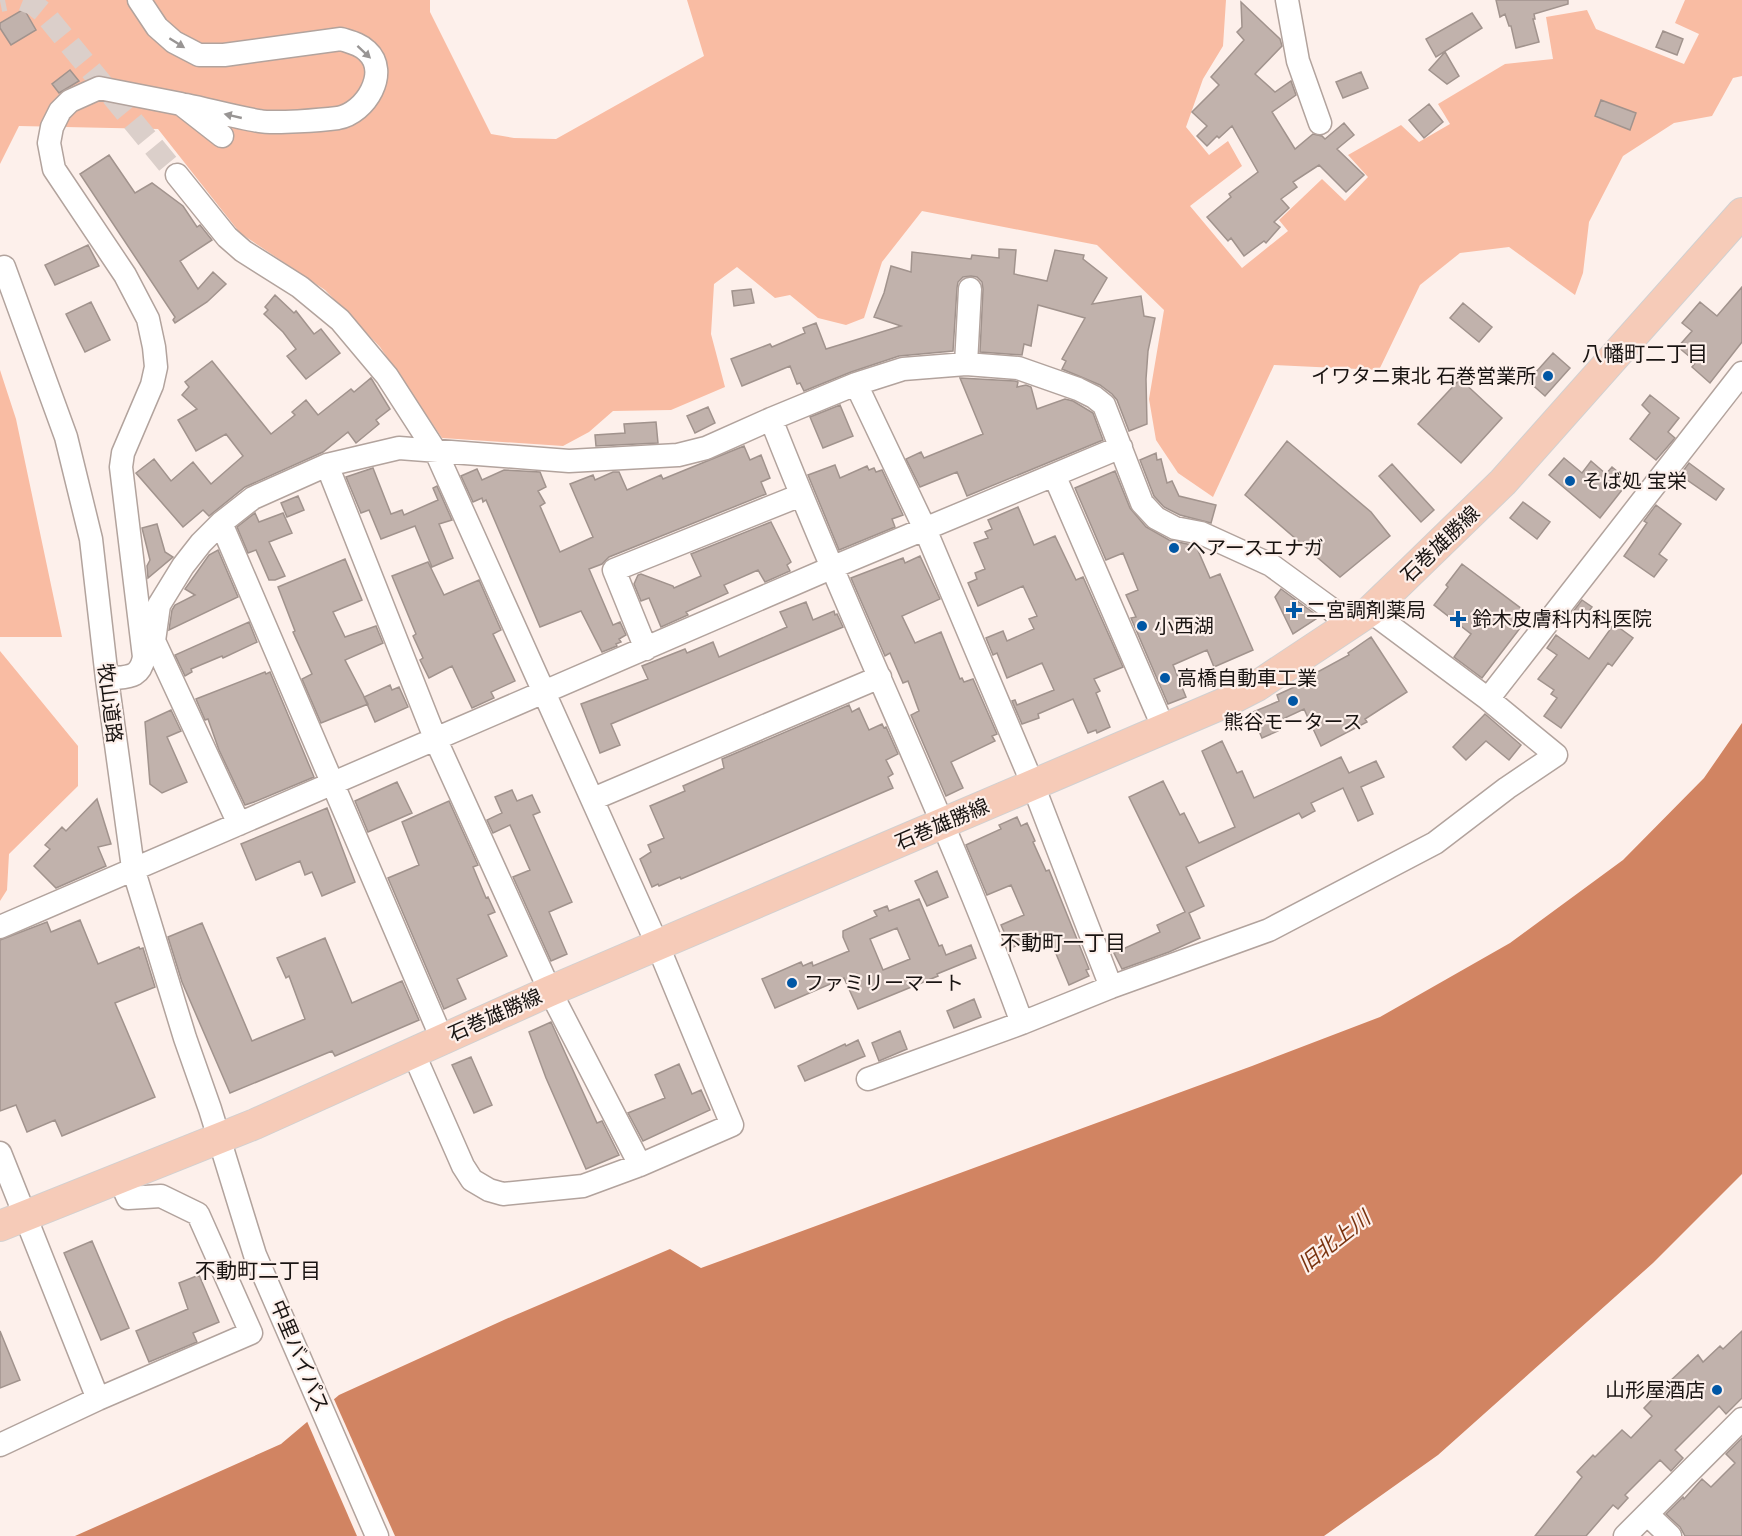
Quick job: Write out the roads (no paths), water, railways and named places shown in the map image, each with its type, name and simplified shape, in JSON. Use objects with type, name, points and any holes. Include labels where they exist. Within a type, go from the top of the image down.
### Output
[{"type":"main road","name":"石巻雄勝線","points":[[12,1221],[219,1140],[550,991],[1222,704],[1257,686],[1358,618],[1503,482],[1742,213]]},
{"type":"street","points":[[107,679],[134,675],[142,667],[144,657],[121,467],[123,453],[152,385],[156,367],[148,319],[125,275],[54,169],[49,143],[52,127],[60,111],[70,101],[99,88],[262,122],[339,118],[357,111],[367,101],[373,87],[375,73],[374,62],[367,51],[354,43],[341,39],[224,55],[199,55],[174,42],[157,27],[139,0]]},
{"type":"street","points":[[1287,0],[1298,61],[1320,123]]},
{"type":"street","points":[[181,104],[222,136]]},
{"type":"street","points":[[177,175],[227,237],[243,251],[300,287],[340,320],[387,376],[436,452],[658,946],[732,1125],[640,1165],[583,1186],[503,1194],[489,1190],[472,1180],[463,1166],[413,1052]]},
{"type":"street","name":"牧山道路","points":[[4,267],[66,437],[91,539],[107,679],[133,868],[219,1140]]},
{"type":"street","points":[[966,364],[970,289]]},
{"type":"street","points":[[239,824],[154,642],[159,605],[183,566],[221,523],[253,498],[327,465],[399,448],[569,461],[678,456],[706,448],[856,384],[903,369],[966,364],[1018,368],[1094,397],[1104,405],[1142,503],[1156,518],[1175,528],[1201,533],[1271,565],[1330,608],[1358,618],[1488,699],[1556,754],[1507,788],[1436,843],[1269,930],[868,1079]]},
{"type":"street","points":[[1488,699],[1742,373]]},
{"type":"street","points":[[856,384],[925,530],[1033,785],[1112,987]]},
{"type":"street","points":[[771,419],[831,568],[942,824],[1022,1023]]},
{"type":"street","points":[[0,927],[831,568],[1055,477],[1121,447]]},
{"type":"street","points":[[327,465],[435,738],[550,991],[640,1165]]},
{"type":"street","points":[[1055,477],[1164,729]]},
{"type":"street","points":[[646,649],[614,570],[801,495]]},
{"type":"street","points":[[221,523],[442,1039]]},
{"type":"street","points":[[593,799],[880,677]]},
{"type":"street","name":"中里バイパス","points":[[219,1140],[255,1255],[377,1536]]},
{"type":"street","points":[[0,1153],[12,1221],[99,1399]]},
{"type":"street","points":[[0,1445],[251,1333],[198,1214],[161,1196],[128,1198],[119,1178]]},
{"type":"street","points":[[1626,1536],[1742,1419]]},
{"type":"street","points":[[1647,1514],[1670,1536]]},
{"type":"water","name":"旧北上川","points":[[1742,723],[1742,1174],[1653,1263],[1438,1455],[1324,1536],[75,1536],[281,1444],[339,1395],[506,1319],[670,1249],[701,1268],[1380,1017],[1510,943],[1623,860],[1704,778]]},
{"type":"tunnel","points":[[0,1],[5,0]]},
{"type":"tunnel","points":[[23,0],[33,4],[44,13],[177,175]]},
{"type":"place","name":"イワタニ東北 石巻営業所","points":[[1548,376]]},
{"type":"place","name":"そば処 宝栄","points":[[1570,481]]},
{"type":"place","name":"ヘアースエナガ","points":[[1174,548]]},
{"type":"place","name":"二宮調剤薬局","points":[[1294,610]]},
{"type":"place","name":"鈴木皮膚科内科医院","points":[[1458,619]]},
{"type":"place","name":"小西湖","points":[[1142,626]]},
{"type":"place","name":"高橋自動車工業","points":[[1165,678]]},
{"type":"place","name":"熊谷モータース","points":[[1293,701]]},
{"type":"place","name":"ファミリーマート","points":[[792,983]]},
{"type":"place","name":"山形屋酒店","points":[[1717,1390]]},
{"type":"district","name":"八幡町二丁目","points":[[1645,353]]},
{"type":"district","name":"不動町一丁目","points":[[1063,942]]},
{"type":"district","name":"不動町二丁目","points":[[258,1270]]}]
